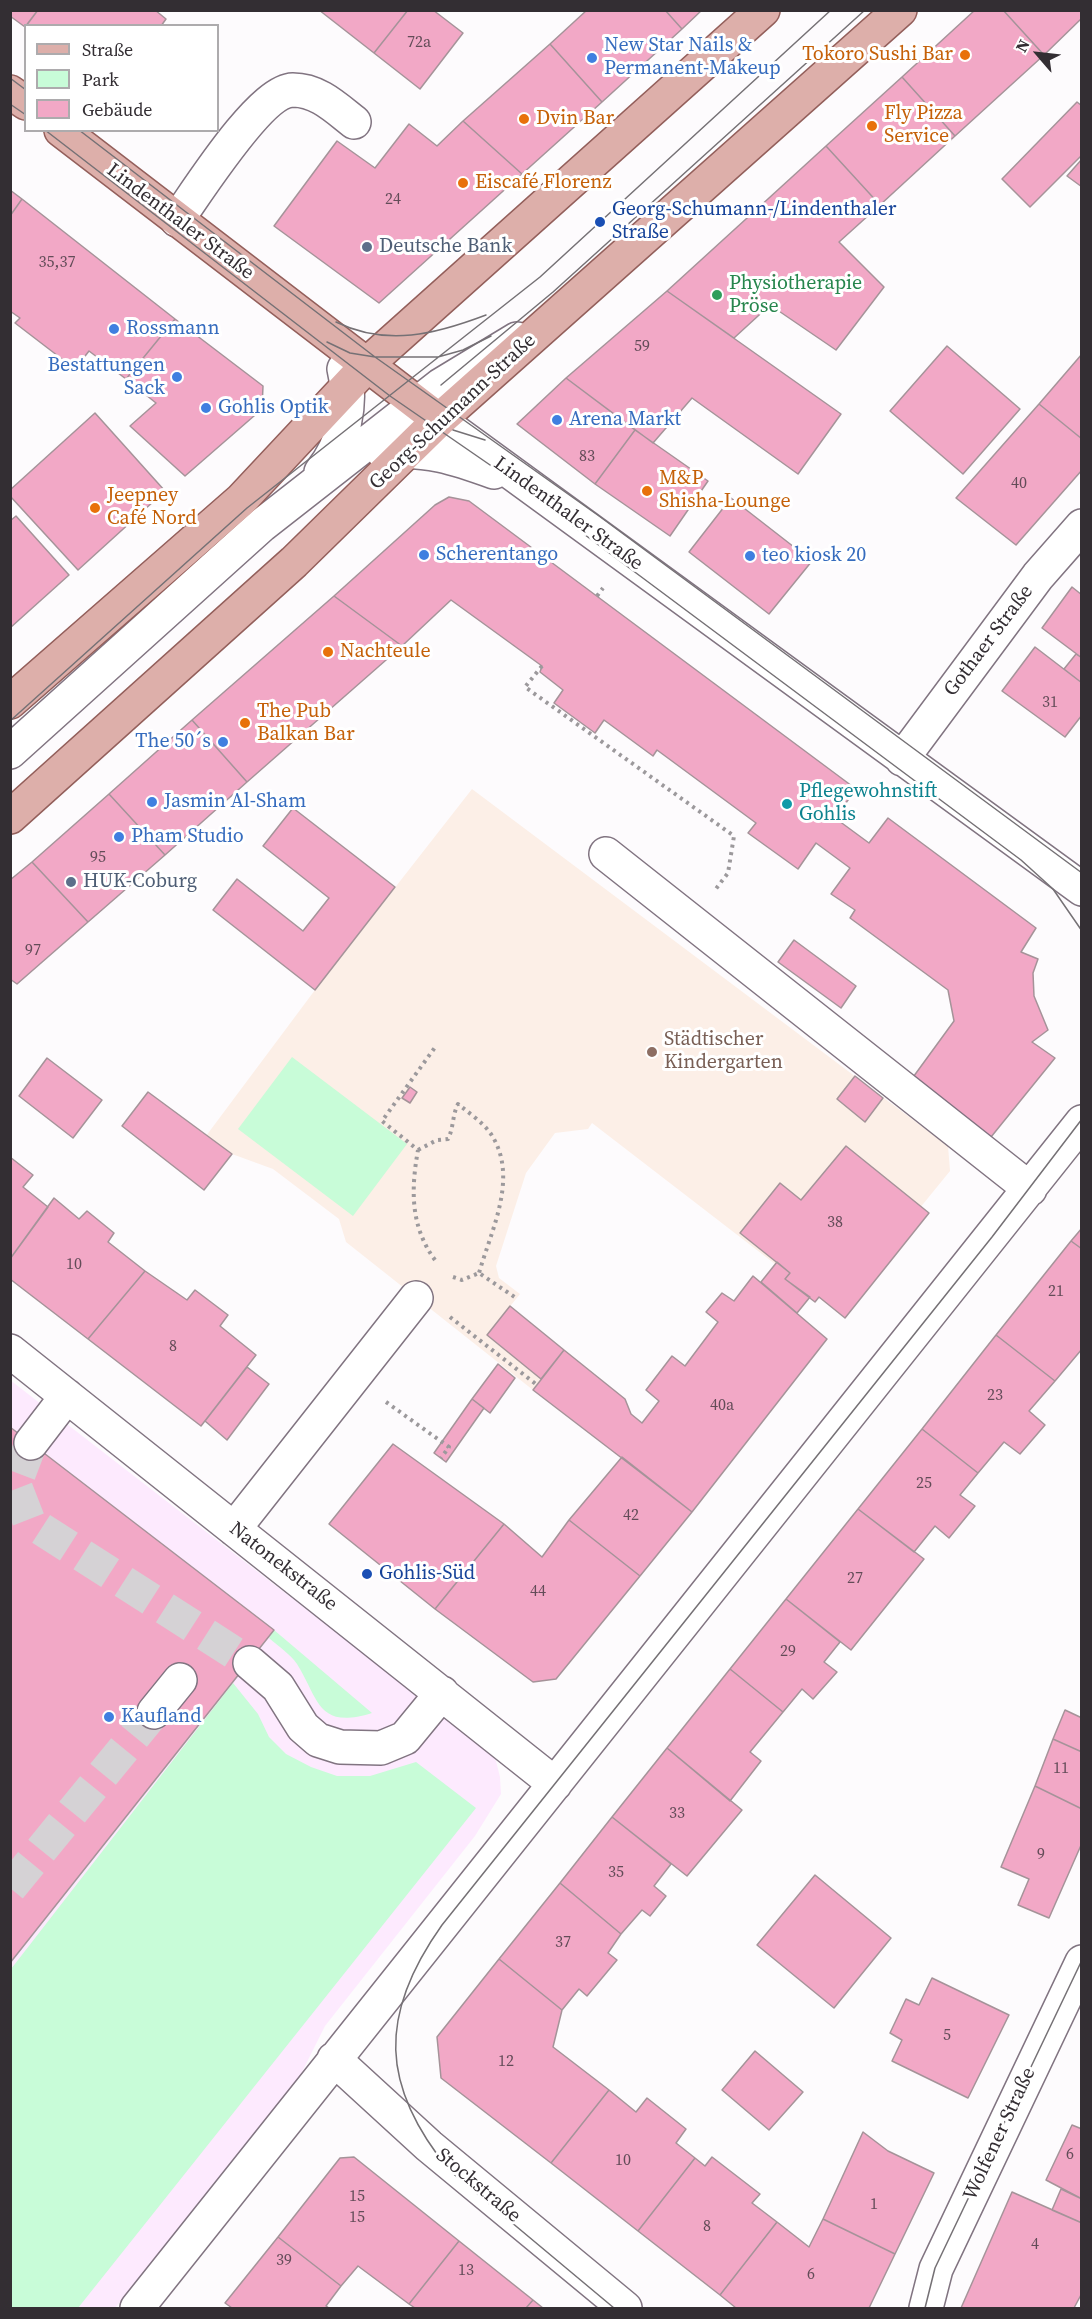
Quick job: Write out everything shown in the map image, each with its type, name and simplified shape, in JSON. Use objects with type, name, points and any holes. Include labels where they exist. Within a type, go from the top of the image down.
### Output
[{"type":"main road","points":[[10,702],[241,500],[357,375],[763,10]]},
{"type":"main road","points":[[568,308],[900,10]]},
{"type":"main road","points":[[10,92],[24,102]]},
{"type":"main road","name":"Lindenthaler Straße","points":[[64,132],[315,326],[357,375],[435,420]]},
{"type":"main road","name":"Georg-Schumann-Straße","points":[[10,817],[294,562],[410,450],[435,420]]},
{"type":"street","points":[[177,220],[254,114],[272,100],[291,90],[309,92],[324,99],[354,122]]},
{"type":"street","points":[[241,500],[364,432],[435,420],[441,385],[568,308]]},
{"type":"street","points":[[309,488],[339,444],[357,375]]},
{"type":"street","name":"Lindenthaler Straße","points":[[435,420],[527,483],[1082,889]]},
{"type":"street","points":[[10,752],[213,568],[309,488],[389,426]]},
{"type":"street","points":[[309,488],[362,460],[386,452],[410,450],[441,454],[527,483]]},
{"type":"street","name":"Gothaer Straße","points":[[902,759],[1038,576],[1082,526]]},
{"type":"street","points":[[606,854],[1030,1189]]},
{"type":"street","points":[[137,2308],[1082,1122]]},
{"type":"street","points":[[234,1529],[418,1295]]},
{"type":"street","name":"Natonekstraße","points":[[10,1351],[555,1784]]},
{"type":"street","points":[[31,1443],[68,1396]]},
{"type":"street","points":[[250,1663],[278,1687],[303,1727],[318,1740],[340,1747],[381,1748],[405,1738],[442,1693]]},
{"type":"street","points":[[154,1712],[180,1680]]},
{"type":"street","name":"Wolfener Straße","points":[[926,2308],[936,2268],[1081,1964]]},
{"type":"street","name":"Stockstraße","points":[[334,2059],[462,2172],[625,2308]]},
{"type":"path","points":[[542,666],[525,687],[734,836],[728,873],[692,922]]},
{"type":"path","points":[[418,1150],[382,1121],[436,1046]]},
{"type":"path","points":[[418,1150],[437,1140],[448,1139],[454,1126],[453,1114],[458,1104],[482,1124],[494,1138],[500,1154],[502,1192],[479,1272]]},
{"type":"path","points":[[418,1150],[412,1181],[413,1205],[418,1228],[429,1251],[441,1267],[457,1281],[479,1272]]},
{"type":"path","points":[[441,1267],[418,1295],[537,1385]]},
{"type":"path","points":[[479,1272],[516,1298]]},
{"type":"path","points":[[354,1378],[449,1446],[441,1458]]},
{"type":"shaded area","name":"Städtischer Kindergarten","points":[[472,789],[948,1146],[950,1171],[836,1311],[592,1123],[588,1129],[555,1133],[526,1173],[496,1266],[499,1278],[520,1294],[487,1335],[541,1379],[533,1390],[346,1242],[339,1219],[273,1169],[232,1154],[206,1136],[315,990]]},
{"type":"shaded area","points":[[10,1380],[488,1750],[496,1761],[500,1777],[501,1794],[475,1836],[325,2026],[297,2082],[115,2308],[11,2308]]},
{"type":"green space","points":[[292,1057],[407,1144],[353,1216],[238,1129]]},
{"type":"green space","points":[[274,1630],[372,1713],[340,1717],[322,1708],[297,1664],[269,1638]]},
{"type":"green space","points":[[233,1683],[258,1714],[269,1737],[286,1754],[311,1767],[337,1776],[370,1776],[416,1762],[476,1808],[78,2308],[11,2308],[11,1969]]},
{"type":"building","points":[[10,10],[38,10],[24,26],[10,16]]},
{"type":"building","points":[[38,10],[155,10],[166,19],[162,24],[28,24]]},
{"type":"building","points":[[319,10],[408,10],[374,53]]},
{"type":"building","points":[[408,10],[433,10],[463,33],[420,89],[374,53]]},
{"type":"building","points":[[587,10],[665,10],[682,29],[602,102],[550,44]]},
{"type":"building","points":[[665,10],[702,10],[682,29]]},
{"type":"building","points":[[975,10],[1003,10],[1044,55],[955,136],[902,77]]},
{"type":"building","points":[[1003,10],[1082,10],[1082,18],[1044,55]]},
{"type":"building","points":[[550,44],[602,102],[522,174],[463,121]]},
{"type":"building","points":[[902,77],[955,136],[880,205],[826,146]]},
{"type":"building","points":[[1077,102],[1082,106],[1082,155],[1030,207],[1002,179]]},
{"type":"building","points":[[463,121],[522,174],[379,303],[274,226],[337,141],[375,168],[409,124],[437,146]]},
{"type":"building","points":[[826,146],[880,205],[839,242],[884,287],[836,350],[770,305],[734,338],[667,291]]},
{"type":"building","points":[[1082,159],[1082,187],[1067,176]]},
{"type":"building","points":[[10,190],[22,199],[10,216]]},
{"type":"building","points":[[22,199],[175,319],[126,379],[89,351],[75,369],[15,323],[20,318],[10,311],[10,216]]},
{"type":"building","points":[[667,291],[841,414],[798,474],[692,398],[653,443],[566,378]]},
{"type":"building","points":[[175,319],[263,386],[262,409],[185,476],[130,426],[156,403],[126,379]]},
{"type":"building","points":[[947,346],[1020,409],[963,474],[890,411]]},
{"type":"building","points":[[1082,354],[1082,439],[1039,404]]},
{"type":"building","points":[[566,378],[635,430],[595,484],[517,424]]},
{"type":"building","points":[[1039,404],[1082,439],[1082,470],[1016,545],[956,498]]},
{"type":"building","points":[[95,413],[165,491],[78,570],[10,496],[10,490]]},
{"type":"building","points":[[635,430],[708,481],[670,536],[595,484]]},
{"type":"building","name":"Pflegewohnstift Gohlis","points":[[449,497],[469,501],[856,789],[835,818],[869,843],[888,818],[1036,928],[1021,952],[1038,959],[1033,973],[1034,996],[1048,1030],[1032,1042],[1055,1058],[991,1137],[911,1080],[954,1021],[948,990],[850,918],[855,910],[831,894],[850,868],[816,843],[798,869],[748,833],[756,823],[657,750],[653,756],[604,720],[595,733],[554,703],[563,690],[540,672],[542,666],[451,600],[402,646],[334,596],[435,505]]},
{"type":"building","name":"teo kiosk 20","points":[[731,498],[812,561],[769,614],[689,552]]},
{"type":"building","points":[[16,516],[69,575],[10,628],[10,521]]},
{"type":"building","points":[[1072,587],[1082,595],[1082,658],[1042,628]]},
{"type":"building","points":[[334,596],[402,646],[247,782],[192,720]]},
{"type":"building","points":[[1035,647],[1082,683],[1082,715],[1065,737],[1002,691]]},
{"type":"building","points":[[1076,654],[1082,658],[1082,683],[1064,669]]},
{"type":"building","points":[[192,720],[247,782],[165,855],[109,794]]},
{"type":"building","points":[[109,794],[165,855],[88,922],[32,862]]},
{"type":"building","points":[[293,808],[395,887],[315,990],[213,910],[237,879],[303,931],[329,898],[263,846]]},
{"type":"building","points":[[32,862],[88,922],[17,984],[10,979],[10,880]]},
{"type":"building","points":[[794,940],[856,986],[841,1008],[778,962]]},
{"type":"building","points":[[47,1058],[102,1100],[73,1138],[19,1096]]},
{"type":"building","points":[[855,1076],[883,1098],[865,1122],[837,1099]]},
{"type":"building","points":[[410,1087],[417,1092],[410,1103],[402,1098]]},
{"type":"building","points":[[148,1092],[232,1154],[204,1190],[122,1126]]},
{"type":"building","points":[[846,1146],[929,1213],[845,1318],[819,1297],[815,1302],[785,1279],[790,1273],[740,1233],[780,1183],[801,1200]]},
{"type":"building","points":[[10,1157],[33,1175],[23,1187],[48,1207],[10,1259]]},
{"type":"building","points":[[54,1198],[79,1219],[87,1211],[114,1233],[108,1242],[145,1271],[88,1339],[10,1279],[10,1259]]},
{"type":"building","points":[[1082,1228],[1082,1249],[1071,1241]]},
{"type":"building","points":[[1071,1241],[1082,1249],[1082,1349],[1055,1381],[996,1335]]},
{"type":"building","points":[[777,1262],[790,1273],[785,1279],[810,1297],[797,1313],[761,1282]]},
{"type":"building","points":[[145,1271],[187,1300],[195,1290],[228,1315],[220,1326],[256,1355],[201,1426],[88,1339]]},
{"type":"building","points":[[753,1276],[827,1339],[692,1512],[533,1390],[564,1350],[625,1399],[631,1414],[642,1423],[659,1401],[646,1390],[672,1356],[685,1366],[718,1322],[706,1312],[722,1293],[734,1301]]},
{"type":"building","points":[[510,1306],[564,1350],[541,1379],[487,1335]]},
{"type":"building","points":[[996,1335],[1055,1381],[1029,1411],[1045,1425],[1020,1454],[1004,1442],[978,1473],[922,1429]]},
{"type":"building","points":[[498,1364],[515,1378],[490,1413],[472,1399]]},
{"type":"building","points":[[247,1367],[269,1384],[227,1440],[205,1421]]},
{"type":"building","points":[[472,1399],[484,1408],[446,1462],[434,1453]]},
{"type":"building","name":"Kaufland","points":[[10,1427],[274,1630],[10,1963]]},
{"type":"building","points":[[922,1429],[978,1473],[960,1495],[975,1506],[949,1538],[935,1526],[914,1552],[858,1509]]},
{"type":"building","points":[[393,1444],[504,1524],[435,1609],[329,1524]]},
{"type":"building","points":[[622,1457],[692,1512],[640,1576],[569,1520]]},
{"type":"building","points":[[858,1509],[924,1559],[851,1650],[786,1599]]},
{"type":"building","points":[[569,1520],[640,1576],[556,1679],[533,1682],[435,1609],[504,1524],[542,1557]]},
{"type":"building","points":[[786,1599],[840,1642],[824,1662],[837,1672],[813,1699],[802,1689],[783,1712],[730,1669]]},
{"type":"building","points":[[730,1669],[783,1712],[750,1752],[761,1761],[730,1801],[667,1748]]},
{"type":"building","points":[[1065,1710],[1082,1718],[1082,1752],[1053,1739]]},
{"type":"building","points":[[1053,1739],[1082,1752],[1082,1809],[1035,1786]]},
{"type":"building","points":[[667,1748],[742,1810],[687,1876],[612,1817]]},
{"type":"building","points":[[1035,1786],[1082,1809],[1082,1843],[1049,1918],[1018,1905],[1029,1879],[1001,1867]]},
{"type":"building","points":[[612,1817],[671,1864],[654,1886],[666,1896],[650,1916],[642,1910],[621,1934],[560,1883]]},
{"type":"building","points":[[815,1875],[891,1938],[834,2008],[757,1945]]},
{"type":"building","points":[[560,1883],[621,1934],[608,1953],[617,1960],[587,1996],[579,1989],[562,2010],[499,1959]]},
{"type":"building","points":[[499,1959],[562,2010],[553,2047],[609,2090],[551,2163],[441,2078],[437,2037]]},
{"type":"building","points":[[932,1978],[1009,2015],[968,2098],[892,2061],[902,2040],[890,2033],[906,1999],[919,2005]]},
{"type":"building","points":[[755,2051],[803,2092],[769,2130],[722,2090]]},
{"type":"building","points":[[609,2090],[636,2112],[647,2098],[686,2129],[676,2143],[695,2158],[638,2231],[551,2163]]},
{"type":"building","points":[[1072,2125],[1082,2129],[1082,2199],[1046,2180]]},
{"type":"building","points":[[863,2132],[888,2151],[934,2173],[895,2254],[823,2219]]},
{"type":"building","points":[[354,2157],[459,2241],[409,2304],[358,2266],[341,2286],[278,2237],[340,2158]]},
{"type":"building","points":[[712,2157],[760,2194],[752,2203],[777,2222],[720,2295],[638,2231],[695,2158],[705,2166]]},
{"type":"building","points":[[1061,2189],[1082,2199],[1082,2223],[1052,2210]]},
{"type":"building","points":[[1012,2192],[1082,2223],[1082,2293],[1074,2308],[961,2308]]},
{"type":"building","points":[[823,2219],[895,2254],[869,2308],[736,2308],[720,2295],[777,2222],[809,2247]]},
{"type":"building","points":[[278,2237],[341,2286],[326,2306],[329,2308],[232,2308],[225,2303]]},
{"type":"building","points":[[459,2241],[533,2300],[526,2308],[415,2308],[409,2304]]},
{"type":"building","points":[[533,2300],[543,2308],[526,2308]]},
{"type":"tunnel","points":[[31,1443],[15,1485],[29,1521],[250,1663]]},
{"type":"tunnel","points":[[10,1888],[154,1712]]},
{"type":"tram line","points":[[10,721],[247,508],[540,277],[831,10]]},
{"type":"tram line","points":[[441,385],[553,292],[865,10]]},
{"type":"tram line","points":[[10,78],[24,88]]},
{"type":"tram line","points":[[10,104],[24,114]]},
{"type":"tram line","points":[[48,132],[390,396],[506,476],[1021,860],[1053,889],[1082,931]]},
{"type":"tram line","points":[[82,132],[375,357],[599,516],[1082,873]]},
{"type":"tram line","points":[[336,322],[355,330],[393,336],[449,328],[486,315]]},
{"type":"tram line","points":[[327,342],[350,353],[375,357],[438,357],[463,350],[491,336]]},
{"type":"tram line","points":[[453,430],[485,440]]},
{"type":"tram line","points":[[614,2308],[450,2171],[427,2140],[410,2109],[400,2080],[396,2050],[398,2020],[406,1989],[421,1958],[442,1925],[992,1237],[1082,1119]]},
{"type":"tram line","points":[[925,2308],[935,2268],[1082,1960]]},
{"type":"place","name":"Tokoro Sushi Bar","points":[[965,55]]},
{"type":"place","name":"New Star Nails & Permanent-Makeup","points":[[592,58]]},
{"type":"place","name":"Dvin Bar","points":[[524,119]]},
{"type":"place","name":"Fly Pizza Service","points":[[872,126]]},
{"type":"place","name":"Eiscafé Florenz","points":[[463,183]]},
{"type":"place","name":"Georg-Schumann-/Lindenthaler Straße","points":[[600,222]]},
{"type":"place","name":"Deutsche Bank","points":[[367,247]]},
{"type":"place","name":"Physiotherapie Pröse","points":[[717,295]]},
{"type":"place","name":"Rossmann","points":[[114,329]]},
{"type":"place","name":"Bestattungen Sack","points":[[177,377]]},
{"type":"place","name":"Gohlis Optik","points":[[206,408]]},
{"type":"place","name":"Arena Markt","points":[[557,420]]},
{"type":"place","name":"M&P Shisha-Lounge","points":[[647,491]]},
{"type":"place","name":"Jeepney Café Nord","points":[[95,508]]},
{"type":"place","name":"Scherentango","points":[[424,555]]},
{"type":"place","name":"teo kiosk 20","points":[[750,556]]},
{"type":"place","name":"Nachteule","points":[[328,652]]},
{"type":"place","name":"The Pub Balkan Bar","points":[[245,723]]},
{"type":"place","name":"The 50´s","points":[[223,742]]},
{"type":"place","name":"Jasmin Al-Sham","points":[[152,802]]},
{"type":"place","name":"Pflegewohnstift Gohlis","points":[[787,804]]},
{"type":"place","name":"Pham Studio","points":[[119,837]]},
{"type":"place","name":"HUK-Coburg","points":[[71,882]]},
{"type":"place","name":"Städtischer Kindergarten","points":[[652,1052]]},
{"type":"place","name":"Gohlis-Süd","points":[[367,1574]]},
{"type":"place","name":"Kaufland","points":[[109,1717]]}]
